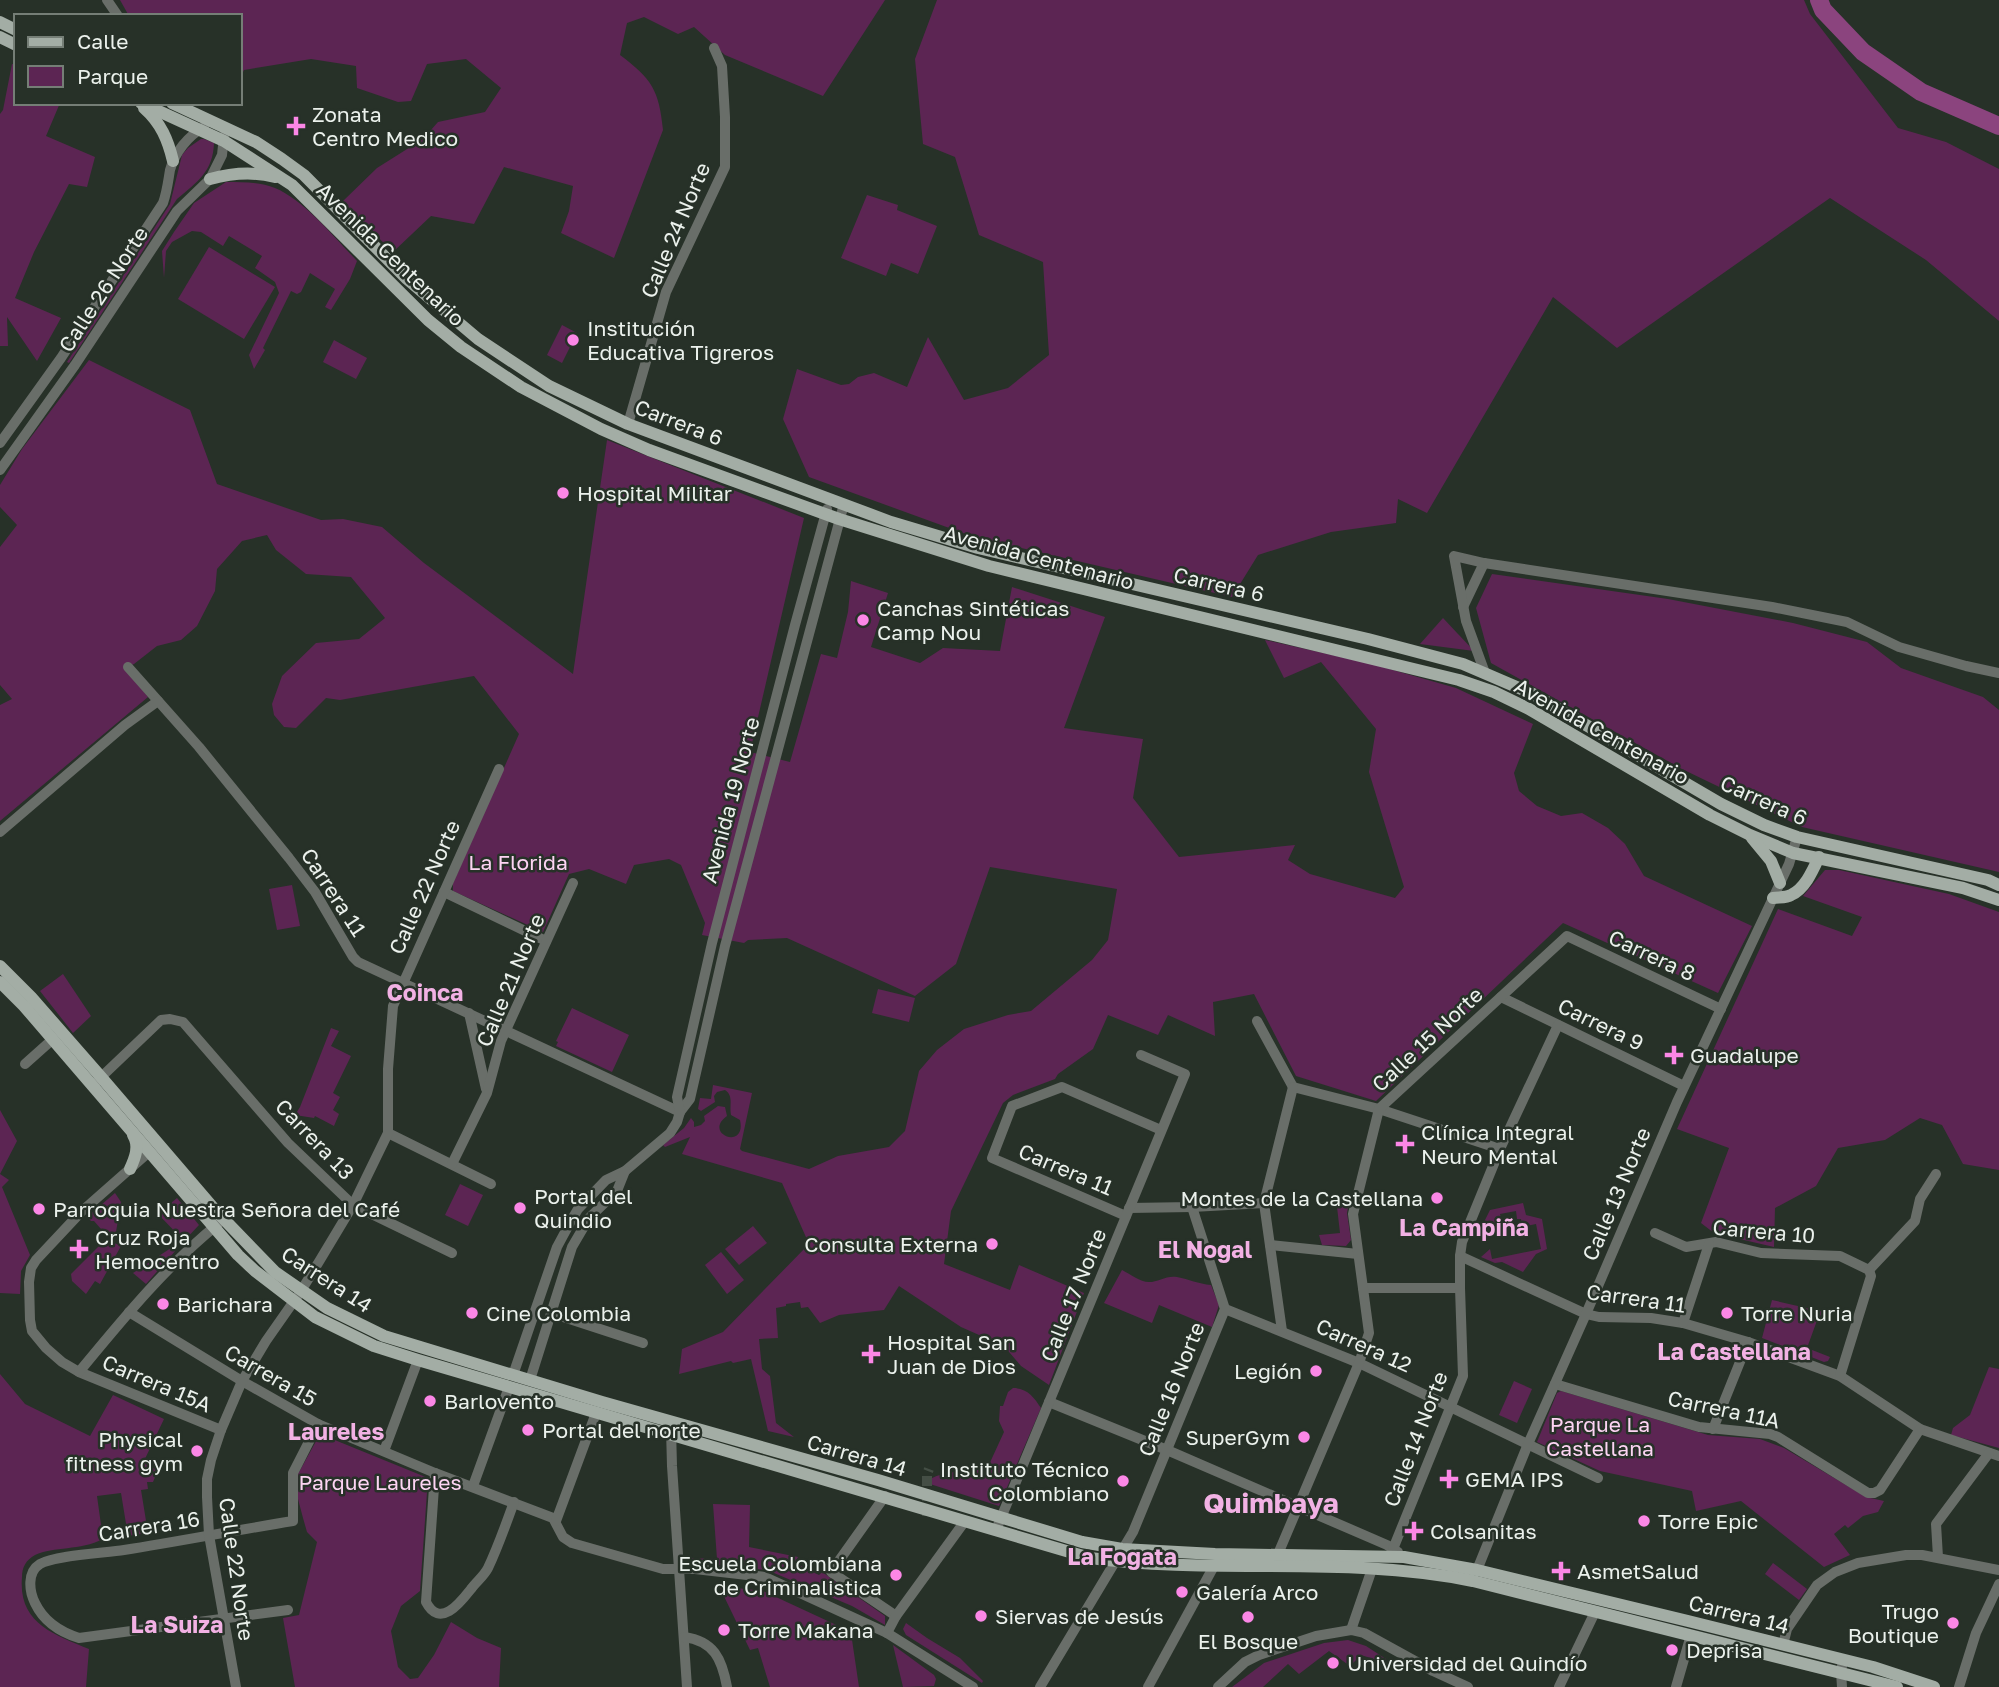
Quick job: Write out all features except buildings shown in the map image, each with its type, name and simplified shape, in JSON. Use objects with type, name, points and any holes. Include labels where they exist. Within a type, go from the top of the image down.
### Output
[{"type":"main road","points":[[141,105],[165,133],[173,161]]},
{"type":"main road","name":"Avenida Centenario","points":[[144,105],[224,141],[292,185],[428,320],[461,347],[521,387],[572,416],[649,450],[826,515],[989,566],[1459,680],[1529,709],[1710,815],[1793,853],[1964,888],[1999,900]]},
{"type":"main road","name":"Carrera 6","points":[[176,105],[256,142],[304,175],[407,279],[478,339],[529,373],[628,424],[891,522],[978,548],[1463,664],[1533,694],[1721,804],[1764,825],[1797,837],[1988,880],[1999,885]]},
{"type":"main road","points":[[210,179],[252,173],[292,185]]},
{"type":"main road","points":[[1750,835],[1768,856],[1780,883]]},
{"type":"main road","points":[[1773,898],[1790,896],[1800,888],[1819,857]]},
{"type":"main road","name":"Carrera 14","points":[[0,966],[32,997],[97,1081],[218,1224]]},
{"type":"main road","name":"Carrera 14","points":[[0,982],[97,1081],[149,1152],[218,1224],[275,1272],[315,1317],[374,1346],[418,1360],[511,1381],[530,1380],[672,1428],[999,1524],[1122,1549],[1278,1554],[1399,1553],[1783,1645],[1897,1687]]},
{"type":"main road","points":[[130,1169],[137,1144],[132,1131]]},
{"type":"main road","name":"Carrera 14","points":[[298,1296],[384,1336],[596,1413],[672,1428],[709,1447],[965,1521],[999,1524],[1090,1558],[1214,1566],[1422,1572],[1692,1635],[1842,1666],[1894,1673],[1934,1687]]},
{"type":"street","name":"Calle 24 Norte","points":[[628,424],[666,292],[725,167],[722,66],[714,48]]},
{"type":"street","name":"Calle 26 Norte","points":[[0,443],[61,358],[163,203],[173,161],[180,149],[200,129],[219,124],[224,141],[222,155],[210,179],[177,211],[75,365],[1,469]]},
{"type":"street","points":[[521,387],[529,373]]},
{"type":"street","name":"Avenida 19 Norte","points":[[680,1112],[677,1097],[712,943],[830,499]]},
{"type":"street","name":"Avenida 19 Norte","points":[[473,1486],[557,1247],[567,1228],[578,1209],[606,1180],[625,1171],[670,1133],[690,1099],[725,946],[844,505]]},
{"type":"street","points":[[1485,673],[1466,621],[1454,556],[1484,563],[1772,607],[1847,622],[1899,647],[1999,673]]},
{"type":"street","points":[[1463,607],[1484,563]]},
{"type":"street","name":"Carrera 11","points":[[128,667],[199,747],[289,858],[315,892],[358,962],[680,1112]]},
{"type":"street","points":[[0,832],[125,725],[158,701]]},
{"type":"street","name":"Calle 22 Norte","points":[[236,1687],[209,1535],[207,1479],[211,1460],[242,1381],[353,1205],[388,1133],[388,1069],[393,1006],[499,769]]},
{"type":"street","name":"Calle 13 Norte","points":[[1477,1570],[1528,1444],[1685,1086],[1780,883],[1797,837]]},
{"type":"street","name":"Calle 21 Norte","points":[[452,1164],[487,1093],[501,1041],[573,883]]},
{"type":"street","points":[[444,892],[546,941]]},
{"type":"street","name":"Carrera 8","points":[[1567,936],[1721,1009]]},
{"type":"street","name":"Calle 15 Norte","points":[[1278,1554],[1359,1363],[1369,1333],[1353,1214],[1379,1109],[1567,936]]},
{"type":"street","name":"Carrera 9","points":[[1501,998],[1685,1086]]},
{"type":"street","name":"Calle 21 Norte","points":[[469,1013],[487,1093]]},
{"type":"street","name":"Carrera 13","points":[[97,1081],[161,1020],[176,1020],[188,1027],[288,1143],[353,1205],[452,1253]]},
{"type":"street","points":[[1257,1021],[1293,1087],[1264,1203],[1282,1331]]},
{"type":"street","name":"Calle 14 Norte","points":[[1399,1553],[1462,1376],[1462,1242],[1500,1149],[1558,1025]]},
{"type":"street","points":[[25,1064],[53,1039]]},
{"type":"street","name":"Calle 17 Norte","points":[[999,1524],[1185,1074],[1141,1055]]},
{"type":"street","name":"Carrera 11","points":[[1161,1130],[1062,1087],[1012,1106],[992,1158],[1128,1212],[1264,1203]]},
{"type":"street","points":[[1293,1087],[1379,1109],[1500,1149]]},
{"type":"street","points":[[388,1133],[491,1184]]},
{"type":"street","points":[[130,1169],[149,1152]]},
{"type":"street","name":"Carrera 15A","points":[[130,1169],[80,1212],[31,1268],[29,1282],[32,1331],[62,1362],[79,1372],[221,1430]]},
{"type":"street","name":"Avenida 19 Norte","points":[[530,1380],[572,1247],[589,1218],[617,1191],[625,1171]]},
{"type":"street","points":[[1840,1376],[1871,1276],[1869,1269],[1915,1221],[1920,1199],[1936,1174]]},
{"type":"street","name":"Calle 16 Norte","points":[[1040,1687],[1133,1531],[1225,1309],[1192,1207]]},
{"type":"street","points":[[79,1372],[168,1269],[218,1224]]},
{"type":"street","name":"Carrera 10","points":[[1655,1233],[1686,1247],[1716,1242],[1761,1252],[1840,1256],[1869,1269]]},
{"type":"street","points":[[1683,1323],[1709,1244]]},
{"type":"street","points":[[1270,1245],[1359,1254]]},
{"type":"street","name":"Carrera 11","points":[[1460,1256],[1586,1314],[1683,1323],[1748,1342],[1840,1376],[1920,1429],[1994,1454]]},
{"type":"street","points":[[1363,1288],[1460,1288]]},
{"type":"street","points":[[1865,1295],[1876,1298]]},
{"type":"street","name":"Carrera 12","points":[[1225,1309],[1359,1363],[1598,1478]]},
{"type":"street","name":"Carrera 15","points":[[129,1312],[318,1424],[553,1518],[563,1537],[572,1543],[663,1569],[695,1569],[765,1577],[887,1633],[973,1687]]},
{"type":"street","points":[[551,1313],[643,1343]]},
{"type":"street","points":[[1713,1429],[1748,1342]]},
{"type":"street","points":[[384,1451],[418,1360]]},
{"type":"street","name":"Carrera 11A","points":[[1555,1384],[1699,1427],[1770,1434],[1868,1493],[1880,1490],[1920,1429]]},
{"type":"street","points":[[1049,1402],[1167,1450],[1399,1553]]},
{"type":"street","points":[[556,1521],[596,1413]]},
{"type":"street","name":"Carrera 16","points":[[223,1620],[79,1639],[57,1629],[35,1602],[31,1585],[33,1571],[40,1564],[51,1560],[293,1521],[293,1473],[318,1424]]},
{"type":"street","points":[[672,1428],[687,1687]]},
{"type":"street","points":[[1938,1557],[1936,1524],[1994,1454]]},
{"type":"street","points":[[435,1473],[426,1602],[429,1608],[439,1614],[452,1610],[487,1570],[514,1502]]},
{"type":"street","points":[[885,1496],[831,1572],[896,1616]]},
{"type":"street","points":[[887,1633],[896,1616],[965,1521]]},
{"type":"street","points":[[1783,1645],[1787,1629],[1817,1585],[1835,1572],[1858,1563],[1906,1555],[1938,1557],[1999,1570]]},
{"type":"street","points":[[1148,1687],[1214,1566]]},
{"type":"street","points":[[1351,1630],[1372,1569]]},
{"type":"street","points":[[1959,1687],[1976,1633],[1999,1584]]},
{"type":"street","points":[[223,1620],[288,1610]]},
{"type":"street","points":[[1559,1687],[1595,1612]]},
{"type":"street","points":[[1218,1687],[1245,1662],[1259,1655],[1317,1636],[1351,1630],[1364,1633],[1468,1687]]},
{"type":"street","points":[[1676,1687],[1692,1635]]},
{"type":"street","points":[[684,1637],[699,1639],[708,1644],[719,1659],[727,1687]]},
{"type":"street","points":[[1842,1666],[1842,1687]]},
{"type":"green space","points":[[120,0],[885,0],[823,96],[725,55],[694,27],[678,34],[644,17],[627,23],[620,55],[640,71],[652,86],[659,105],[663,130],[614,258],[561,233],[569,211],[573,186],[504,167],[474,224],[431,216],[393,252],[342,202],[377,168],[423,139],[438,122],[485,112],[501,88],[466,59],[427,64],[411,101],[398,102],[357,88],[356,66],[311,59],[244,70],[242,74],[242,14],[128,14]]},
{"type":"green space","points":[[937,0],[1804,0],[1810,14],[1898,128],[1946,142],[1999,169],[1999,321],[1926,260],[1830,198],[1617,348],[1553,297],[1427,513],[1398,499],[1396,523],[1331,532],[1258,555],[1232,597],[974,537],[809,477],[783,419],[797,369],[841,385],[874,373],[907,387],[928,337],[964,400],[1008,388],[1049,355],[1043,262],[979,235],[955,157],[923,144],[915,59]]},
{"type":"green space","points":[[12,64],[14,105],[59,105],[46,136],[95,157],[87,187],[69,184],[34,252],[15,298],[61,318],[37,361],[7,317],[8,346],[0,346],[0,114]]},
{"type":"green space","points":[[201,139],[214,143],[207,169],[177,199],[69,363],[67,362],[170,204],[182,155]]},
{"type":"green space","points":[[226,182],[263,185],[286,194],[319,220],[357,261],[350,279],[331,310],[325,307],[335,289],[310,273],[301,292],[297,294],[291,291],[254,369],[249,355],[279,293],[275,282],[255,268],[262,256],[229,236],[223,246],[201,232],[192,231],[172,242],[166,251],[164,278],[162,251],[174,232],[194,203]]},
{"type":"green space","points":[[867,195],[898,205],[897,210],[937,226],[918,274],[891,263],[886,276],[841,258]]},
{"type":"green space","points":[[209,247],[275,287],[244,339],[178,299]]},
{"type":"green space","points":[[562,325],[577,333],[562,363],[547,355]]},
{"type":"green space","points":[[334,340],[367,358],[356,379],[323,362]]},
{"type":"green space","name":"La Florida","points":[[89,360],[190,410],[217,484],[321,520],[343,519],[382,527],[424,563],[573,674],[607,440],[804,518],[750,752],[790,762],[821,654],[837,658],[848,612],[851,581],[888,593],[871,647],[920,663],[943,648],[1000,651],[1012,587],[1105,617],[1064,728],[1143,739],[1133,798],[1179,857],[1295,845],[1288,860],[1310,874],[1395,898],[1404,887],[1369,772],[1376,729],[1321,662],[1284,678],[1265,640],[1372,664],[1456,688],[1533,724],[1514,773],[1519,791],[1537,806],[1561,816],[1582,813],[1608,828],[1625,844],[1644,876],[1752,926],[1718,993],[1563,923],[1376,1101],[1296,1076],[1254,994],[1213,1002],[1215,1036],[1168,1015],[1158,1035],[1108,1015],[1093,1049],[1055,1079],[1013,1095],[1003,1103],[951,1211],[944,1264],[1010,1290],[1019,1265],[1084,1293],[1049,1385],[1021,1366],[1004,1346],[961,1327],[899,1286],[884,1310],[839,1315],[820,1323],[808,1307],[801,1308],[800,1302],[786,1304],[776,1308],[778,1338],[759,1339],[762,1369],[770,1376],[776,1423],[794,1437],[768,1431],[751,1359],[733,1363],[731,1361],[679,1374],[682,1349],[723,1332],[809,1244],[782,1183],[682,1154],[690,1137],[665,1147],[663,1145],[684,1128],[691,1118],[694,1127],[701,1125],[705,1121],[704,1116],[718,1106],[725,1107],[727,1116],[719,1129],[727,1136],[737,1135],[740,1120],[731,1115],[730,1098],[725,1090],[717,1092],[714,1096],[715,1102],[701,1111],[698,1109],[700,1098],[711,1099],[713,1085],[752,1093],[740,1149],[742,1151],[809,1169],[838,1156],[889,1147],[905,1131],[919,1071],[937,1050],[964,1029],[1008,1015],[1031,1011],[1092,960],[1108,940],[1117,889],[990,867],[956,964],[915,996],[787,938],[748,940],[744,943],[702,935],[705,923],[681,865],[669,859],[634,865],[626,884],[589,869],[569,874],[543,932],[453,891],[453,883],[519,734],[474,676],[340,700],[326,698],[296,728],[284,727],[274,715],[272,704],[282,676],[316,643],[359,639],[385,618],[351,577],[306,574],[276,550],[267,535],[242,541],[217,569],[215,591],[197,626],[181,640],[157,646],[125,668],[148,697],[0,821],[0,705],[12,699],[0,685],[0,547],[17,525],[0,507],[0,485],[22,449]]},
{"type":"green space","points":[[1492,574],[1668,599],[1793,623],[1867,642],[1901,668],[1983,697],[1999,710],[1999,872],[1802,827],[1682,769],[1491,663],[1476,608]]},
{"type":"green space","points":[[1443,618],[1474,651],[1420,644]]},
{"type":"green space","points":[[1825,870],[1839,870],[1949,894],[1999,912],[1999,1170],[1963,1164],[1942,1125],[1920,1118],[1885,1140],[1838,1148],[1816,1186],[1775,1208],[1774,1247],[1714,1233],[1701,1223],[1729,1148],[1677,1129],[1778,909],[1852,936],[1862,917],[1803,896]]},
{"type":"green space","points":[[292,885],[300,926],[277,930],[269,889]]},
{"type":"green space","points":[[63,974],[91,1016],[73,1033],[40,991]]},
{"type":"green space","points":[[878,989],[915,998],[909,1022],[872,1013]]},
{"type":"green space","points":[[572,1008],[629,1035],[612,1072],[556,1046]]},
{"type":"green space","points":[[331,1028],[339,1031],[331,1046],[351,1056],[333,1093],[340,1097],[333,1110],[339,1114],[334,1126],[315,1116],[295,1115]]},
{"type":"green space","points":[[0,1110],[17,1141],[0,1174]]},
{"type":"green space","points":[[0,1174],[9,1180],[2,1187],[30,1255],[21,1271],[20,1294],[0,1293]]},
{"type":"green space","points":[[460,1184],[483,1195],[468,1226],[445,1215]]},
{"type":"green space","points":[[115,1193],[121,1202],[115,1238],[108,1237],[87,1217]]},
{"type":"green space","points":[[177,1198],[199,1225],[184,1241],[158,1214]]},
{"type":"green space","points":[[1336,1198],[1349,1203],[1347,1213],[1351,1240],[1346,1246],[1322,1245],[1319,1235],[1340,1233]]},
{"type":"green space","points":[[1523,1203],[1526,1215],[1542,1219],[1547,1249],[1536,1254],[1523,1272],[1502,1262],[1495,1263],[1481,1257],[1490,1249],[1492,1259],[1541,1249],[1536,1224],[1522,1227],[1516,1211],[1500,1214],[1500,1228],[1486,1231],[1483,1229],[1490,1210]]},
{"type":"green space","points":[[753,1226],[767,1243],[739,1265],[725,1249]]},
{"type":"green space","points":[[106,1239],[121,1246],[100,1284],[95,1281],[86,1294],[72,1281],[71,1274]]},
{"type":"green space","points":[[174,1246],[177,1249],[146,1284],[133,1273]]},
{"type":"green space","points":[[721,1252],[744,1280],[727,1294],[705,1265]]},
{"type":"green space","points":[[1122,1270],[1146,1282],[1173,1277],[1211,1285],[1219,1305],[1212,1327],[1159,1305],[1152,1323],[1104,1303]]},
{"type":"green space","points":[[1772,1300],[1824,1312],[1823,1316],[1819,1315],[1807,1348],[1830,1357],[1828,1361],[1824,1362],[1762,1338]]},
{"type":"green space","points":[[1989,1367],[1999,1369],[1999,1448],[1951,1435],[1953,1428],[1970,1415]]},
{"type":"green space","points":[[0,1374],[25,1404],[90,1436],[113,1395],[164,1419],[143,1463],[158,1470],[153,1482],[147,1482],[148,1489],[141,1490],[148,1533],[128,1536],[121,1493],[97,1496],[103,1539],[85,1545],[42,1552],[27,1562],[23,1570],[22,1593],[32,1616],[51,1632],[89,1649],[86,1687],[0,1687]]},
{"type":"green space","points":[[1514,1381],[1532,1389],[1517,1423],[1499,1415]]},
{"type":"green space","points":[[1013,1388],[1030,1394],[1041,1408],[999,1506],[930,1484],[930,1479],[944,1474],[987,1469],[1004,1432],[999,1421],[1000,1406],[1003,1406],[1008,1392]]},
{"type":"green space","name":"Parque La Castellana","points":[[1561,1391],[1708,1435],[1760,1439],[1784,1448],[1866,1497],[1884,1501],[1878,1512],[1863,1516],[1848,1528],[1845,1525],[1834,1534],[1850,1555],[1824,1567],[1741,1501],[1696,1511],[1692,1491],[1600,1471],[1537,1442],[1557,1393]]},
{"type":"green space","name":"Parque Laureles","points":[[320,1434],[428,1478],[420,1591],[401,1606],[391,1631],[398,1667],[410,1679],[418,1678],[434,1655],[451,1622],[477,1638],[501,1648],[499,1687],[295,1687],[283,1618],[299,1615],[317,1542],[307,1532],[303,1518],[298,1499],[298,1474]]},
{"type":"green space","points":[[713,1504],[750,1505],[749,1547],[798,1557],[795,1563],[819,1575],[822,1572],[885,1616],[885,1625],[852,1606],[767,1570],[688,1562],[686,1558],[717,1559]]},
{"type":"green space","points":[[1773,1563],[1807,1589],[1799,1600],[1765,1574]]},
{"type":"green space","points":[[719,1586],[763,1591],[851,1633],[859,1687],[770,1687],[758,1648],[750,1650]]},
{"type":"green space","points":[[906,1623],[960,1658],[982,1683],[906,1635],[903,1629]]},
{"type":"green space","points":[[1348,1640],[1366,1646],[1386,1659],[1385,1661],[1361,1655],[1350,1666],[1329,1651],[1299,1674],[1288,1664],[1263,1687],[1232,1687],[1264,1663],[1324,1643]]},
{"type":"green space","points":[[893,1645],[934,1675],[934,1686],[903,1687]]},
{"type":"waterway","points":[[1819,0],[1823,10],[1863,52],[1921,92],[1999,126]]},
{"type":"tunnel","points":[[927,1516],[929,1469]]},
{"type":"place","name":"Zonata Centro Medico","points":[[296,126]]},
{"type":"place","name":"Institución Educativa Tigreros","points":[[573,340]]},
{"type":"place","name":"Hospital Militar","points":[[563,493]]},
{"type":"place","name":"Canchas Sintéticas Camp Nou","points":[[863,620]]},
{"type":"place","name":"Guadalupe","points":[[1674,1055]]},
{"type":"place","name":"Clínica Integral Neuro Mental","points":[[1405,1144]]},
{"type":"place","name":"Montes de la Castellana","points":[[1437,1198]]},
{"type":"place","name":"Portal del Quindio","points":[[520,1208]]},
{"type":"place","name":"Parroquia Nuestra Señora del Café","points":[[39,1209]]},
{"type":"place","name":"Consulta Externa","points":[[992,1244]]},
{"type":"place","name":"Cruz Roja Hemocentro","points":[[79,1249]]},
{"type":"place","name":"Barichara","points":[[163,1304]]},
{"type":"place","name":"Cine Colombia","points":[[472,1313]]},
{"type":"place","name":"Torre Nuria","points":[[1727,1313]]},
{"type":"place","name":"Hospital San Juan de Dios","points":[[871,1354]]},
{"type":"place","name":"Legión","points":[[1316,1371]]},
{"type":"place","name":"Barlovento","points":[[430,1401]]},
{"type":"place","name":"Portal del norte","points":[[528,1430]]},
{"type":"place","name":"SuperGym","points":[[1304,1437]]},
{"type":"place","name":"Physical fitness gym","points":[[197,1451]]},
{"type":"place","name":"GEMA IPS","points":[[1449,1479]]},
{"type":"place","name":"Instituto Técnico Colombiano","points":[[1123,1481]]},
{"type":"place","name":"Torre Epic","points":[[1644,1521]]},
{"type":"place","name":"Colsanitas","points":[[1414,1531]]},
{"type":"place","name":"AsmetSalud","points":[[1561,1571]]},
{"type":"place","name":"Escuela Colombiana de Criminalistica","points":[[896,1575]]},
{"type":"place","name":"Galería Arco","points":[[1182,1592]]},
{"type":"place","name":"Siervas de Jesús","points":[[981,1616]]},
{"type":"place","name":"El Bosque","points":[[1248,1617]]},
{"type":"place","name":"Trugo Boutique","points":[[1953,1623]]},
{"type":"place","name":"Torre Makana","points":[[724,1630]]},
{"type":"place","name":"Deprisa","points":[[1672,1650]]},
{"type":"place","name":"Universidad del Quindío","points":[[1333,1663]]},
{"type":"district","name":"Coinca","points":[[425,992]]},
{"type":"district","name":"La Campiña","points":[[1464,1227]]},
{"type":"district","name":"El Nogal","points":[[1205,1249]]},
{"type":"district","name":"La Castellana","points":[[1734,1351]]},
{"type":"district","name":"Laureles","points":[[336,1431]]},
{"type":"district","name":"Quimbaya","points":[[1271,1502]]},
{"type":"district","name":"La Fogata","points":[[1122,1556]]},
{"type":"district","name":"La Suiza","points":[[177,1624]]}]
